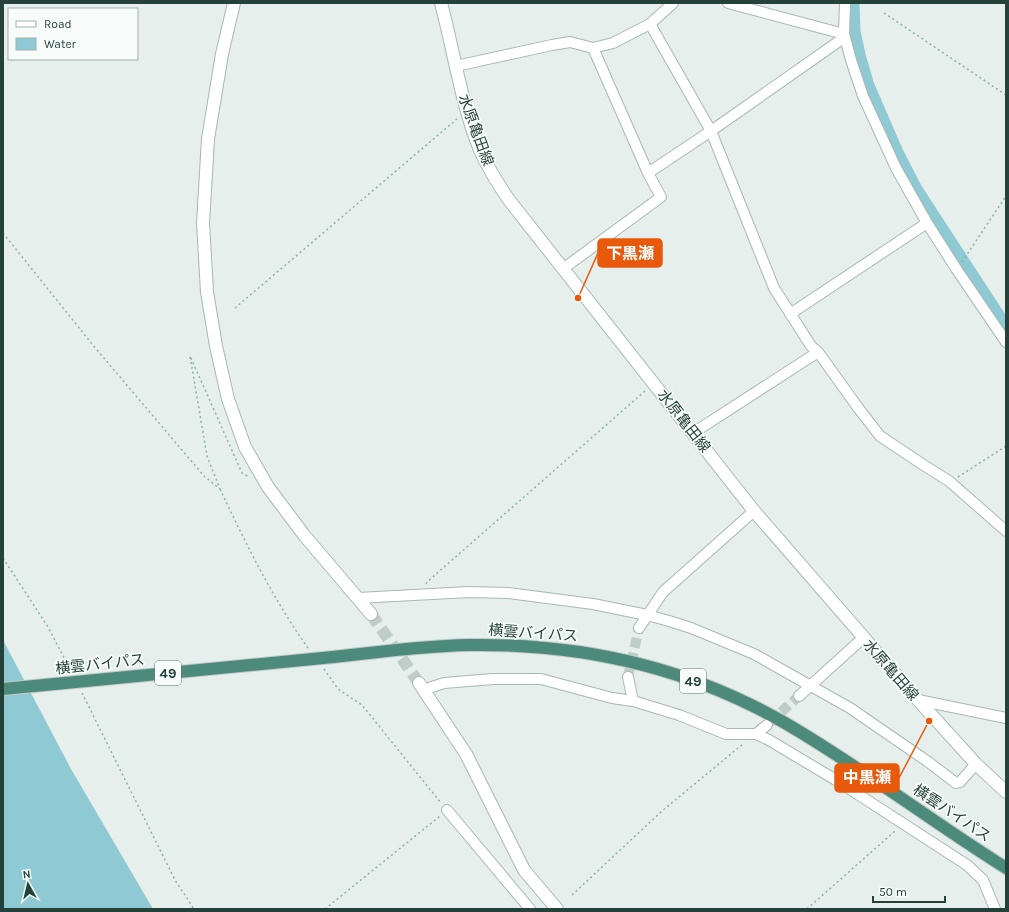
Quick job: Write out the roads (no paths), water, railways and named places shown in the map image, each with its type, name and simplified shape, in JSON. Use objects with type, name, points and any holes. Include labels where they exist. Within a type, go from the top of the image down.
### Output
[{"type":"highway","name":"横雲バイパス","points":[[3,689],[468,645],[521,646],[576,651],[623,659],[669,671],[746,703],[784,722],[866,774],[1006,868]]},
{"type":"main road","points":[[234,3],[222,54],[208,139],[203,224],[207,292],[216,346],[228,399],[245,447],[268,487],[304,535],[371,614]]},
{"type":"main road","name":"水原亀田線","points":[[441,3],[466,111],[481,151],[494,177],[509,200],[564,268],[754,512],[918,700],[976,764],[1006,792]]},
{"type":"main road","points":[[421,686],[466,754],[524,870],[557,909]]},
{"type":"street","points":[[456,66],[570,42],[593,48],[613,43],[650,24],[673,3]]},
{"type":"street","points":[[728,3],[844,36]]},
{"type":"street","points":[[844,3],[844,36],[850,60],[863,96],[896,168],[927,223],[1006,342]]},
{"type":"street","points":[[650,24],[711,131],[774,288],[811,346],[818,352],[880,436],[949,481],[1006,530]]},
{"type":"street","points":[[648,173],[711,131],[844,36]]},
{"type":"street","points":[[564,268],[661,196],[648,173],[593,48]]},
{"type":"street","points":[[790,314],[927,223]]},
{"type":"street","points":[[693,433],[818,352]]},
{"type":"street","points":[[639,628],[663,592],[754,512]]},
{"type":"street","points":[[358,598],[423,593],[508,593],[593,604],[647,615],[691,628],[754,654],[850,708],[956,783],[960,782],[976,764]]},
{"type":"street","points":[[799,696],[863,638]]},
{"type":"street","points":[[628,677],[632,701]]},
{"type":"street","points":[[421,686],[493,679],[541,679],[612,698],[632,701],[679,715],[726,734],[756,734],[769,740],[836,780],[967,865],[983,880],[995,909]]},
{"type":"street","points":[[918,700],[1006,718]]},
{"type":"street","points":[[756,734],[767,724]]},
{"type":"street","points":[[447,810],[530,909]]},
{"type":"water","points":[[3,640],[71,769],[153,909],[3,909]]},
{"type":"waterway","points":[[851,3],[852,32],[858,59],[866,86],[895,153],[914,190],[1006,331]]},
{"type":"tunnel","points":[[371,614],[419,683]]},
{"type":"tunnel","points":[[628,677],[639,628]]},
{"type":"tunnel","points":[[770,722],[799,696]]},
{"type":"place","name":"下黒瀬","points":[[578,298]]},
{"type":"place","name":"中黒瀬","points":[[929,721]]}]
